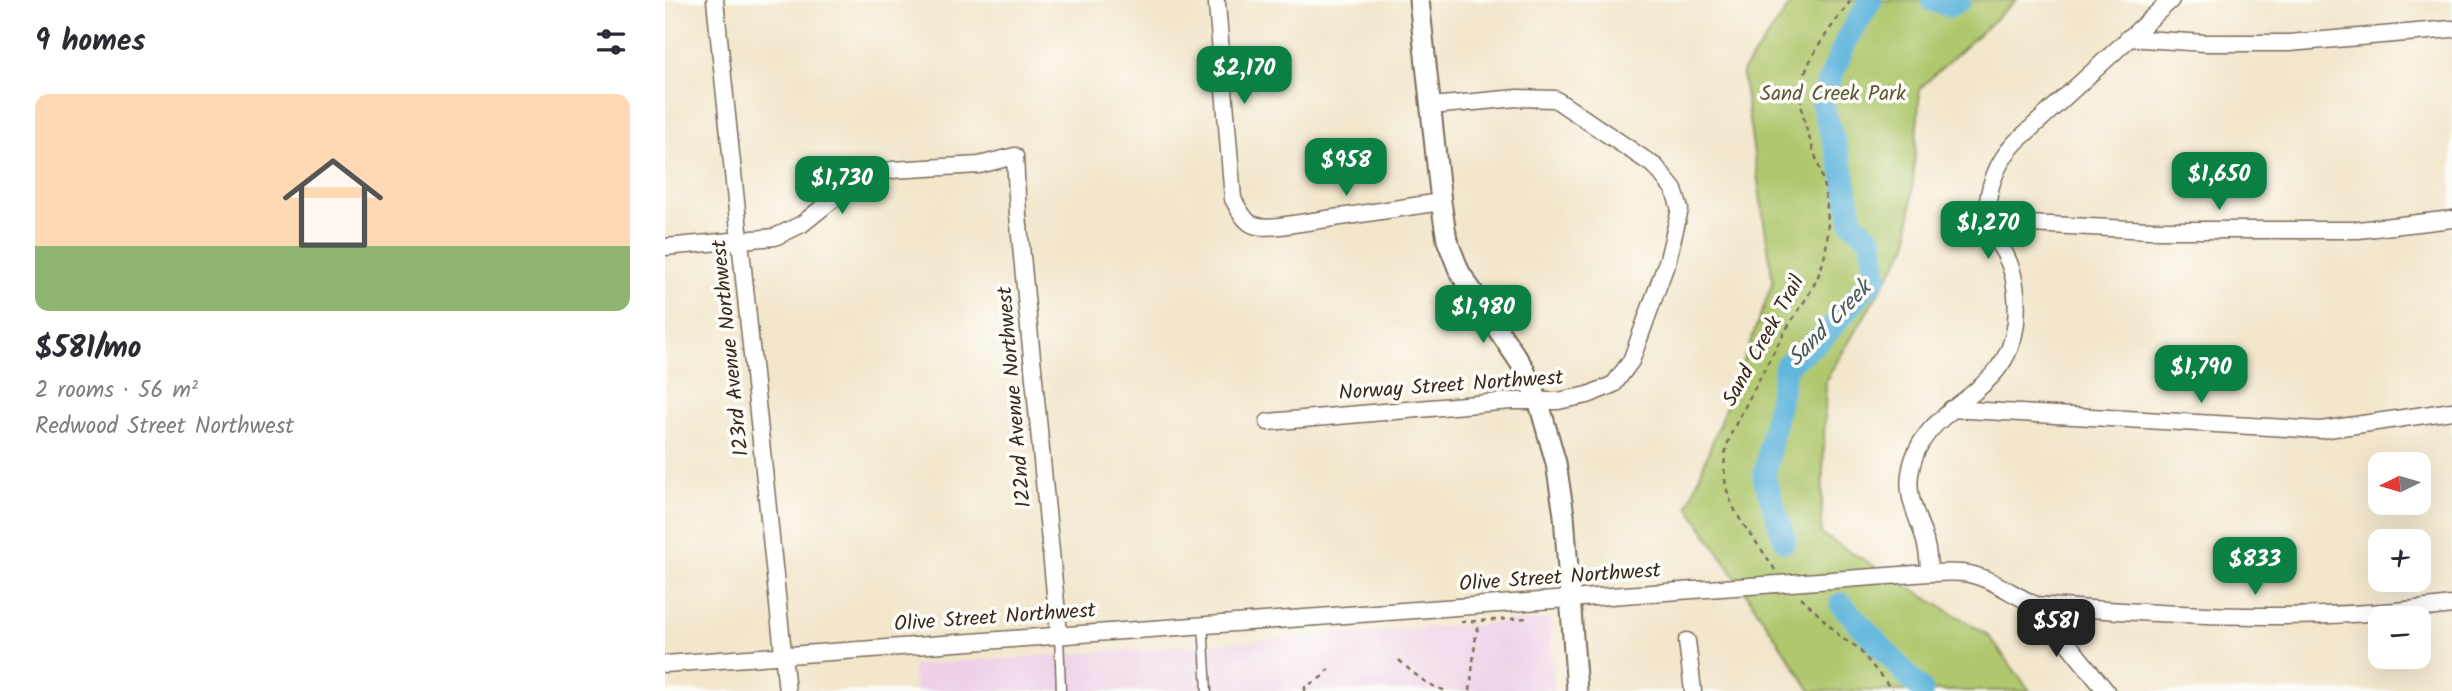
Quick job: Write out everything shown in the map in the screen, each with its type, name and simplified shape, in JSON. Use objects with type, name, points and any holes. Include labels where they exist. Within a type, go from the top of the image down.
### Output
[{"type":"street","name":"123rd Avenue Northwest","points":[[715,0],[787,691]]},
{"type":"street","points":[[1419,0],[1440,202],[1447,240],[1460,273],[1524,367],[1539,403],[1556,463],[1564,514],[1577,691]]},
{"type":"street","points":[[1929,573],[1927,546],[1910,500],[1910,473],[1920,444],[1951,409],[1992,378],[2010,348],[2015,326],[2017,304],[2012,271],[1989,222],[1990,191],[1995,174],[2007,150],[2171,0]]},
{"type":"street","points":[[1217,4],[1233,199],[1245,222],[1260,228],[1280,226],[1440,202]]},
{"type":"street","points":[[2128,38],[2205,43],[2289,43],[2452,29]]},
{"type":"street","name":"Norway Street Northwest","points":[[1268,422],[1511,401],[1539,403],[1588,396],[1614,384],[1631,361],[1668,259],[1680,209],[1674,190],[1655,167],[1555,99],[1517,98],[1431,106]]},
{"type":"street","name":"122nd Avenue Northwest","points":[[741,240],[775,237],[802,224],[863,175],[892,170],[979,165],[1015,156],[1018,215],[1059,634]]},
{"type":"street","points":[[1989,222],[2151,230],[2358,230],[2452,219]]},
{"type":"street","points":[[665,247],[741,240]]},
{"type":"street","points":[[1951,409],[2321,430],[2452,411]]},
{"type":"street","name":"Olive Street Northwest","points":[[665,664],[1203,623],[1929,573],[1967,573],[1993,582],[2036,605],[2204,616],[2329,615],[2452,605]]},
{"type":"street","points":[[2060,607],[2061,635],[2106,691]]},
{"type":"street","points":[[1686,641],[1693,691]]},
{"type":"lane","points":[[1203,623],[1206,691]]},
{"type":"lane","points":[[1059,634],[1061,691]]},
{"type":"path","name":"Sand Creek Trail","points":[[1777,572],[1735,515],[1726,486],[1725,457],[1731,433],[1786,330],[1815,286],[1826,249],[1829,213],[1801,102],[1802,90],[1804,75],[1813,58],[1851,0]]},
{"type":"path","points":[[1797,594],[1843,639],[1857,647],[1893,691]]},
{"type":"path","points":[[1470,691],[1476,634],[1480,621]]},
{"type":"path","points":[[1399,660],[1435,688],[1447,691]]},
{"type":"path","points":[[1305,691],[1304,687],[1322,677],[1329,669]]},
{"type":"shaded area","points":[[1550,619],[1554,691],[915,691],[913,665]]},
{"type":"green space","name":"Sand Creek Park","points":[[1794,0],[2016,0],[1920,88],[1908,244],[1826,380],[1821,534],[1988,635],[2030,691],[1811,691],[1688,506],[1773,282],[1742,72]]},
{"type":"waterway","name":"Sand Creek","points":[[1785,541],[1764,477],[1786,365],[1824,336],[1876,276],[1872,240],[1852,222],[1843,171],[1821,100],[1847,39],[1871,0]]},
{"type":"waterway","name":"Sand Creek","points":[[1932,0],[1950,6],[1960,0]]},
{"type":"waterway","name":"Sand Creek","points":[[1841,604],[1922,691]]}]
